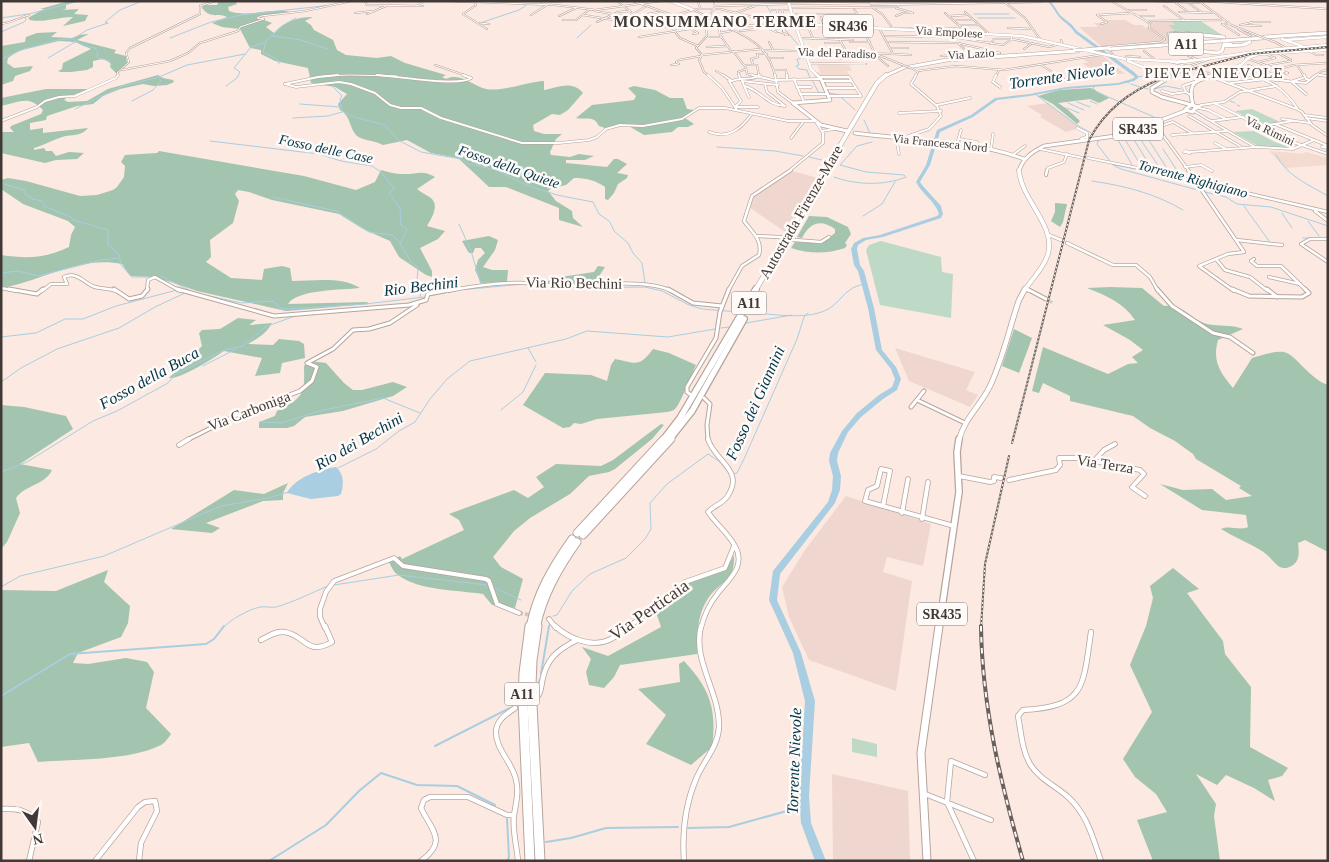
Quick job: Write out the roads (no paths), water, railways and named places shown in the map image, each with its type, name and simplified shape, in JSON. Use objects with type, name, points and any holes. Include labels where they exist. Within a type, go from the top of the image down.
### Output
[{"type":"highway","points":[[1180,41],[1169,34],[1182,32],[1219,37],[1267,39],[1328,34]]},
{"type":"highway","points":[[1150,45],[1190,42],[1199,39],[1185,33],[1172,34],[1173,37],[1180,41],[1190,46],[1214,53]]},
{"type":"highway","name":"Autostrada Firenze-Mare","points":[[1108,49],[1328,34]]},
{"type":"highway","name":"Autostrada Firenze-Mare","points":[[530,861],[522,698],[524,650],[532,614],[540,592],[556,562],[577,537],[655,457],[692,411],[881,83],[892,74],[907,67],[947,60],[1228,40],[1267,39]]},
{"type":"highway","points":[[1123,48],[1168,48],[1214,53],[1221,52],[1224,44],[1267,39]]},
{"type":"highway","points":[[1228,40],[1199,47],[1214,53],[1220,51],[1220,44],[1223,43],[1283,39]]},
{"type":"highway","name":"Autostrada Firenze-Mare","points":[[540,861],[530,693],[531,653],[535,627],[544,599],[577,537]]},
{"type":"main road","points":[[670,1],[695,9]]},
{"type":"main road","points":[[788,2],[808,63],[825,88],[829,101],[793,103]]},
{"type":"main road","name":"Via Empolese","points":[[795,24],[1036,36],[1040,39],[1105,56],[1170,62]]},
{"type":"main road","points":[[1287,45],[1328,34]]},
{"type":"main road","points":[[1283,39],[1312,38]]},
{"type":"main road","points":[[1267,39],[1287,45],[1312,45]]},
{"type":"main road","points":[[1283,39],[1287,45]]},
{"type":"main road","name":"SR436","points":[[1268,50],[1287,45],[1328,44]]},
{"type":"main road","name":"SR436","points":[[1170,62],[1208,59],[1268,50],[1287,45],[1328,44]]},
{"type":"main road","points":[[1195,106],[1192,101],[1191,89],[1194,82],[1242,64],[1245,58],[1265,54],[1328,50]]},
{"type":"main road","points":[[1129,59],[1165,80],[1152,88],[1152,92],[1195,106]]},
{"type":"main road","points":[[793,103],[815,121],[834,129],[847,131]]},
{"type":"main road","name":"SR435","points":[[1190,111],[1195,106]]},
{"type":"main road","name":"SR435","points":[[1024,159],[1040,149],[1063,142],[1120,135],[1190,111],[1195,106]]},
{"type":"main road","name":"Via Francesca Nord","points":[[855,133],[999,150],[1024,159]]},
{"type":"main road","points":[[1024,159],[1020,173],[1023,189],[1049,235]]},
{"type":"main road","name":"SR435","points":[[927,861],[922,793],[922,747],[954,526],[959,476],[958,447],[965,423],[994,377],[1019,299],[1044,264],[1049,251],[1049,235]]},
{"type":"street","points":[[122,70],[120,70],[129,62],[126,54],[130,48],[200,14],[200,6],[215,1]]},
{"type":"street","points":[[1,121],[37,107],[51,98],[81,94],[118,77],[117,73],[122,70],[170,60],[188,53],[200,43],[238,31],[240,27],[264,19],[258,17],[305,11],[351,1]]},
{"type":"street","points":[[364,1],[367,4],[423,6]]},
{"type":"street","points":[[415,6],[425,1]]},
{"type":"street","points":[[449,1],[476,4],[463,14],[472,22],[487,29]]},
{"type":"street","points":[[460,2],[466,1]]},
{"type":"street","points":[[617,1],[633,14]]},
{"type":"street","points":[[633,1],[672,16],[707,25],[724,26],[749,37],[770,58],[779,93],[793,103]]},
{"type":"street","points":[[563,20],[576,20],[589,10],[660,1]]},
{"type":"street","points":[[698,1],[700,8]]},
{"type":"street","points":[[710,14],[713,10],[714,1]]},
{"type":"street","points":[[735,5],[740,1]]},
{"type":"street","points":[[1003,1],[1025,18],[1036,36]]},
{"type":"street","points":[[1103,47],[1164,41],[1163,37],[1149,28],[1150,24],[1111,1]]},
{"type":"street","points":[[1154,1],[1252,4],[1328,9]]},
{"type":"street","points":[[460,2],[557,5],[667,24],[692,29],[698,33],[693,34]]},
{"type":"street","points":[[541,2],[560,2]]},
{"type":"street","points":[[557,5],[560,2]]},
{"type":"street","points":[[714,5],[788,2],[848,4],[1006,4],[1041,2]]},
{"type":"street","points":[[1176,2],[1188,12]]},
{"type":"street","points":[[1201,2],[1231,25],[1251,36]]},
{"type":"street","points":[[870,3],[873,8],[883,15],[891,26]]},
{"type":"street","points":[[1189,3],[1202,12]]},
{"type":"street","points":[[734,13],[755,4]]},
{"type":"street","points":[[772,10],[777,10],[778,14],[784,14],[782,10],[801,8],[854,9],[900,6],[898,4]]},
{"type":"street","points":[[367,14],[389,5]]},
{"type":"street","points":[[531,15],[548,5]]},
{"type":"street","points":[[1164,6],[1185,20]]},
{"type":"street","points":[[614,25],[645,7]]},
{"type":"street","points":[[895,7],[913,13],[904,13],[896,16]]},
{"type":"street","points":[[559,16],[576,8]]},
{"type":"street","points":[[706,8],[715,23],[724,31]]},
{"type":"street","points":[[650,21],[695,9],[710,8],[771,22]]},
{"type":"street","points":[[778,23],[801,8]]},
{"type":"street","points":[[695,9],[712,18]]},
{"type":"street","points":[[793,14],[857,14],[854,9]]},
{"type":"street","points":[[1126,10],[1146,10]]},
{"type":"street","points":[[355,13],[376,11]]},
{"type":"street","points":[[597,22],[613,15],[630,11]]},
{"type":"street","points":[[643,20],[648,14],[660,11]]},
{"type":"street","points":[[945,12],[962,29]]},
{"type":"street","points":[[964,12],[989,34]]},
{"type":"street","points":[[1179,12],[1215,13]]},
{"type":"street","points":[[1101,24],[1106,22],[1097,15],[1132,13]]},
{"type":"street","points":[[834,14],[837,20],[857,20]]},
{"type":"street","points":[[1,24],[16,22],[21,17],[29,15]]},
{"type":"street","points":[[583,15],[634,24]]},
{"type":"street","points":[[765,15],[771,22]]},
{"type":"street","points":[[949,16],[968,16]]},
{"type":"street","points":[[1137,16],[1154,16]]},
{"type":"street","points":[[638,37],[692,29],[749,17]]},
{"type":"street","points":[[821,17],[824,25]]},
{"type":"street","points":[[625,23],[636,18]]},
{"type":"street","points":[[667,24],[683,19]]},
{"type":"street","points":[[854,20],[866,34],[875,54],[888,66]]},
{"type":"street","points":[[953,20],[973,20]]},
{"type":"street","points":[[1146,21],[1225,20]]},
{"type":"street","points":[[472,22],[489,24]]},
{"type":"street","points":[[724,26],[771,22]]},
{"type":"street","name":"Via Empolese","points":[[771,22],[795,24]]},
{"type":"street","points":[[1240,25],[1270,22]]},
{"type":"street","points":[[667,24],[664,26],[679,31]]},
{"type":"street","points":[[752,24],[760,33]]},
{"type":"street","points":[[762,24],[765,27],[782,32]]},
{"type":"street","points":[[807,24],[813,39]]},
{"type":"street","points":[[1240,35],[1222,24],[1261,26]]},
{"type":"street","points":[[691,395],[686,392],[687,387],[716,338],[721,309],[742,266],[759,255],[761,246],[757,236],[743,218],[750,199],[794,168],[823,143],[824,138],[822,131],[815,121],[803,122],[751,115],[735,109],[720,86],[703,71],[699,60],[702,56],[696,48],[709,34],[707,25]]},
{"type":"street","points":[[719,25],[722,37],[744,65],[748,75],[776,80],[820,79],[852,81]]},
{"type":"street","points":[[958,25],[978,25]]},
{"type":"street","points":[[1231,25],[1287,45]]},
{"type":"street","points":[[880,28],[891,26],[901,28]]},
{"type":"street","name":"Via del Paradiso","points":[[671,65],[679,64],[676,62],[679,60],[732,51],[762,49],[893,54],[880,28]]},
{"type":"street","points":[[1008,28],[1033,29]]},
{"type":"street","points":[[736,32],[758,29]]},
{"type":"street","points":[[770,29],[782,32],[785,35]]},
{"type":"street","points":[[797,29],[809,29]]},
{"type":"street","points":[[921,29],[962,29],[981,33]]},
{"type":"street","points":[[720,33],[732,30]]},
{"type":"street","points":[[936,31],[945,42]]},
{"type":"street","points":[[675,32],[680,38],[698,46]]},
{"type":"street","points":[[836,39],[833,33],[866,34]]},
{"type":"street","points":[[849,33],[853,41]]},
{"type":"street","points":[[1010,35],[1012,40]]},
{"type":"street","points":[[884,36],[940,37],[1006,45],[1012,40]]},
{"type":"street","points":[[710,37],[722,37]]},
{"type":"street","points":[[800,38],[836,39],[841,41],[848,53],[851,64],[808,63]]},
{"type":"street","points":[[823,39],[825,43],[841,41],[870,42]]},
{"type":"street","points":[[990,44],[994,39],[1012,40],[1049,47],[1062,43],[1061,40]]},
{"type":"street","points":[[769,42],[774,50]]},
{"type":"street","name":"Via Lazio","points":[[888,42],[958,43],[1000,53],[972,56],[941,56]]},
{"type":"street","points":[[905,42],[911,52]]},
{"type":"street","points":[[958,43],[972,56]]},
{"type":"street","points":[[1024,50],[1032,44]]},
{"type":"street","points":[[707,47],[728,46]]},
{"type":"street","points":[[891,48],[908,48]]},
{"type":"street","points":[[979,48],[986,54]]},
{"type":"street","points":[[1108,49],[1115,57]]},
{"type":"street","points":[[1144,51],[1157,61]]},
{"type":"street","points":[[1170,62],[1196,58],[1178,51]]},
{"type":"street","points":[[1309,51],[1316,55],[1323,55]]},
{"type":"street","points":[[1135,53],[1142,58]]},
{"type":"street","points":[[1268,65],[1291,61],[1278,53]]},
{"type":"street","points":[[754,64],[751,59],[758,57],[756,54],[767,54]]},
{"type":"street","points":[[875,54],[917,70],[956,66],[998,70],[1100,55]]},
{"type":"street","points":[[893,54],[911,56]]},
{"type":"street","points":[[1258,62],[1275,58],[1265,54]]},
{"type":"street","points":[[770,58],[783,58]]},
{"type":"street","points":[[838,58],[872,59]]},
{"type":"street","points":[[1129,59],[1142,58]]},
{"type":"street","points":[[1245,58],[1288,73],[1274,78],[1276,80]]},
{"type":"street","points":[[1170,62],[1189,66],[1208,59]]},
{"type":"street","points":[[1278,69],[1297,65],[1328,63]]},
{"type":"street","points":[[435,65],[471,79],[462,82],[442,82],[374,75],[332,74],[312,76],[285,84],[308,86],[344,82],[380,94],[390,102],[390,105],[401,108],[421,108],[450,121],[522,143],[589,140],[597,138],[606,129],[620,125],[643,126],[688,117],[699,108],[735,109],[758,107]]},
{"type":"street","points":[[744,65],[757,65],[760,76]]},
{"type":"street","points":[[1040,65],[1066,81]]},
{"type":"street","points":[[1248,65],[1278,76]]},
{"type":"street","points":[[1297,65],[1306,78],[1310,80]]},
{"type":"street","points":[[1244,70],[1253,66]]},
{"type":"street","points":[[1235,67],[1251,72],[1246,74]]},
{"type":"street","points":[[1261,70],[1271,67]]},
{"type":"street","points":[[1234,73],[1239,68]]},
{"type":"street","points":[[1196,69],[1213,75]]},
{"type":"street","points":[[740,78],[738,72],[746,70]]},
{"type":"street","points":[[773,70],[786,70],[787,80]]},
{"type":"street","points":[[812,70],[814,79]]},
{"type":"street","points":[[903,139],[910,134],[929,129],[941,116],[941,111],[937,105],[911,84],[918,73],[917,70]]},
{"type":"street","points":[[998,70],[993,82],[1000,86]]},
{"type":"street","points":[[1228,83],[1276,80],[1306,83],[1316,74],[1328,70]]},
{"type":"street","points":[[716,71],[732,81]]},
{"type":"street","points":[[1227,71],[1253,76],[1277,86],[1288,94],[1297,109]]},
{"type":"street","points":[[1316,74],[1328,76]]},
{"type":"street","points":[[735,109],[741,102],[728,81],[740,78],[752,79],[760,76]]},
{"type":"street","points":[[800,94],[860,96],[848,76],[820,79]]},
{"type":"street","points":[[1208,76],[1297,109],[1304,114],[1328,120]]},
{"type":"street","points":[[1293,82],[1293,80],[1303,78]]},
{"type":"street","points":[[794,79],[804,102]]},
{"type":"street","points":[[749,98],[742,81],[778,85]]},
{"type":"street","points":[[1192,96],[1186,92],[1183,86],[1194,82]]},
{"type":"street","points":[[1293,82],[1306,94]]},
{"type":"street","points":[[745,86],[754,88],[776,106],[784,106],[766,92],[765,84]]},
{"type":"street","points":[[1195,106],[1226,101],[1248,90],[1277,86]]},
{"type":"street","points":[[798,87],[812,87]]},
{"type":"street","points":[[825,88],[856,88]]},
{"type":"street","points":[[1162,91],[1172,94],[1186,92]]},
{"type":"street","points":[[937,105],[970,98]]},
{"type":"street","name":"Via Rimini","points":[[1214,103],[1287,140],[1328,154]]},
{"type":"street","points":[[1195,106],[1226,119]]},
{"type":"street","points":[[899,113],[941,111]]},
{"type":"street","points":[[1190,111],[1199,114],[1256,147]]},
{"type":"street","points":[[1304,114],[1310,123],[1328,136]]},
{"type":"street","points":[[709,132],[722,135],[737,132],[751,115]]},
{"type":"street","points":[[1189,116],[1240,146]]},
{"type":"street","points":[[1210,121],[1243,117]]},
{"type":"street","points":[[1282,118],[1310,123]]},
{"type":"street","points":[[1306,118],[1328,120]]},
{"type":"street","points":[[1262,126],[1293,121]]},
{"type":"street","points":[[790,138],[794,130],[802,125],[803,122]]},
{"type":"street","points":[[1161,126],[1173,122],[1192,133]]},
{"type":"street","points":[[1154,123],[1243,252],[1216,259],[1199,266],[1236,292],[1249,296],[1302,297],[1308,293],[1281,266],[1257,266],[1251,261],[1254,259]]},
{"type":"street","points":[[1276,124],[1327,145]]},
{"type":"street","points":[[1077,128],[1088,133],[1087,138]]},
{"type":"street","points":[[822,131],[834,129]]},
{"type":"street","points":[[958,144],[961,130]]},
{"type":"street","points":[[1172,135],[1227,130]]},
{"type":"street","points":[[991,149],[993,134]]},
{"type":"street","points":[[896,138],[899,154]]},
{"type":"street","points":[[959,139],[977,142]]},
{"type":"street","points":[[1190,152],[1256,147],[1294,149],[1314,140]]},
{"type":"street","points":[[1215,142],[1226,150]]},
{"type":"street","points":[[1014,154],[1025,146]]},
{"type":"street","points":[[1040,149],[1083,158]]},
{"type":"street","points":[[1046,175],[1048,168],[1064,162],[1067,154]]},
{"type":"street","points":[[1088,158],[1195,180],[1328,212]]},
{"type":"street","points":[[1185,167],[1201,165],[1212,171]]},
{"type":"street","points":[[1315,210],[1328,221]]},
{"type":"street","points":[[1049,235],[1061,240]]},
{"type":"street","points":[[757,236],[822,242],[829,237]]},
{"type":"street","points":[[1328,239],[1312,238],[1304,240],[1301,244],[1328,262]]},
{"type":"street","points":[[1236,240],[1282,245]]},
{"type":"street","points":[[1067,243],[1113,265],[1136,265],[1150,278],[1172,306],[1213,333],[1231,337],[1253,353]]},
{"type":"street","points":[[1216,259],[1225,270],[1250,277],[1278,298]]},
{"type":"street","points":[[1,288],[37,294],[51,284],[67,284],[64,277],[76,276],[94,287],[113,289],[129,299],[142,296],[148,289],[148,280],[155,277],[182,292],[274,316],[372,307],[396,307],[419,303]]},
{"type":"street","points":[[1269,277],[1301,284]]},
{"type":"street","name":"Via Rio Bechini","points":[[419,303],[427,296],[458,288],[488,284],[523,283],[560,286],[641,284],[666,288],[693,303],[721,309]]},
{"type":"street","points":[[1026,289],[1046,299]]},
{"type":"street","name":"Via Carboniga","points":[[180,445],[209,427],[264,404],[302,391],[314,378],[317,370],[317,367],[306,363],[333,349],[353,330],[369,329],[390,323],[419,303]]},
{"type":"street","points":[[911,408],[924,391]]},
{"type":"street","points":[[684,861],[683,832],[691,792],[701,768],[713,749],[718,730],[716,704],[704,665],[699,635],[710,605],[718,593],[735,576],[739,564],[738,554],[734,546],[708,512],[712,508],[722,505],[726,499],[733,475],[728,466],[714,453],[708,443],[706,426],[710,404],[704,398]]},
{"type":"street","points":[[916,400],[965,423]]},
{"type":"street","points":[[1093,462],[1104,450],[1115,444]]},
{"type":"street","name":"Via Terza","points":[[1009,480],[1056,470],[1060,468],[1059,458],[1078,458],[1136,468],[1142,471],[1144,475],[1132,487],[1145,496]]},
{"type":"street","points":[[883,506],[890,471],[880,469],[877,486],[868,490],[865,501],[922,519],[954,526]]},
{"type":"street","points":[[959,476],[992,482],[994,477],[1001,478]]},
{"type":"street","points":[[902,513],[908,479]]},
{"type":"street","points":[[922,519],[928,482]]},
{"type":"street","name":"Via Perticaia","points":[[549,619],[556,628],[577,640],[596,643],[610,640],[674,594],[685,582],[724,568],[734,546]]},
{"type":"street","points":[[261,640],[271,634],[285,632],[310,647],[320,648],[328,645],[332,642],[330,634],[319,617],[320,609],[329,586],[334,581],[394,558],[403,566],[486,579],[489,581],[497,604],[519,613]]},
{"type":"street","points":[[1091,632],[1083,683],[1075,697],[1061,706],[1039,710],[1023,710],[1018,716],[1026,756],[1030,763],[1041,779],[1072,801],[1080,810],[1088,825],[1101,861]]},
{"type":"street","points":[[537,697],[540,694],[548,659],[557,651],[577,640]]},
{"type":"street","points":[[515,708],[500,720],[496,730],[498,742],[515,774],[518,808],[514,815],[518,861]]},
{"type":"street","points":[[974,861],[947,802],[951,761],[985,774]]},
{"type":"street","points":[[922,793],[991,820]]},
{"type":"street","points":[[421,861],[436,849],[437,845],[433,831],[421,808],[424,800],[430,798],[468,797],[507,815],[514,815]]},
{"type":"street","points":[[95,861],[138,807],[145,802],[155,801],[157,812],[142,839],[139,861]]},
{"type":"street","points":[[1,809],[23,809],[29,812],[38,822],[30,861]]},
{"type":"water","points":[[336,467],[343,479],[341,494],[338,496],[311,499],[287,493],[301,479],[315,472]]},
{"type":"waterway","points":[[29,14],[79,1]]},
{"type":"waterway","points":[[1,59],[24,49],[58,40],[75,38],[87,30],[108,23],[105,22],[120,10],[142,1]]},
{"type":"waterway","points":[[538,1],[542,3]]},
{"type":"waterway","name":"Torrente Nievole","points":[[821,861],[806,823],[804,796],[810,701],[797,653],[773,600],[776,573],[831,503],[836,490],[837,476],[833,461],[834,453],[845,431],[859,415],[895,388],[898,379],[894,368],[879,350],[871,308],[861,271],[857,265],[854,249],[856,244],[865,239],[881,236],[939,217],[941,214],[939,207],[918,182],[928,165],[938,131],[972,116],[996,99],[1066,88],[1118,84],[1137,77],[1076,32],[1048,1]]},
{"type":"waterway","points":[[483,22],[519,10],[528,4]]},
{"type":"waterway","points":[[170,38],[211,22],[241,15],[332,5]]},
{"type":"waterway","points":[[766,5],[777,22]]},
{"type":"waterway","points":[[1,18],[28,14]]},
{"type":"waterway","points":[[974,14],[1009,14]]},
{"type":"waterway","points":[[1,32],[24,22],[26,20],[25,16]]},
{"type":"waterway","points":[[226,86],[237,78],[240,72],[234,68],[251,47],[265,42],[282,26],[296,18]]},
{"type":"waterway","points":[[978,18],[1015,18]]},
{"type":"waterway","points":[[577,38],[591,25]]},
{"type":"waterway","points":[[781,25],[800,47]]},
{"type":"waterway","points":[[272,36],[301,40],[328,49]]},
{"type":"waterway","points":[[72,39],[84,46],[95,48],[98,53],[97,58],[108,60],[112,66]]},
{"type":"waterway","points":[[48,58],[75,42]]},
{"type":"waterway","points":[[266,42],[263,52],[278,60],[279,64]]},
{"type":"waterway","points":[[802,52],[804,58],[797,59],[799,65],[796,66],[799,69],[807,70],[810,78]]},
{"type":"waterway","points":[[75,109],[120,87],[159,77],[187,65],[245,54]]},
{"type":"waterway","points":[[1,66],[2,60]]},
{"type":"waterway","points":[[1137,77],[1178,71]]},
{"type":"waterway","points":[[132,101],[153,90],[161,81],[159,78]]},
{"type":"waterway","points":[[812,80],[819,93],[825,93]]},
{"type":"waterway","points":[[1131,84],[1140,87]]},
{"type":"waterway","points":[[1095,86],[1093,88],[1097,92],[1154,117]]},
{"type":"waterway","points":[[1154,89],[1166,86],[1181,89]]},
{"type":"waterway","name":"Fosso della Quiete","points":[[333,87],[342,96],[340,99],[342,111],[354,117],[385,125],[398,140],[421,152],[461,159],[469,164],[496,170],[526,185],[557,195],[593,202],[599,214],[609,221]]},
{"type":"waterway","points":[[1144,88],[1148,89]]},
{"type":"waterway","points":[[829,93],[839,95]]},
{"type":"waterway","name":"Torrente Righigiano","points":[[1035,94],[1075,124],[1091,133]]},
{"type":"waterway","points":[[841,97],[855,110]]},
{"type":"waterway","points":[[1090,101],[1097,104]]},
{"type":"waterway","points":[[1230,101],[1235,103]]},
{"type":"waterway","points":[[1077,102],[1090,107]]},
{"type":"waterway","points":[[1068,103],[1084,110]]},
{"type":"waterway","points":[[300,104],[340,107]]},
{"type":"waterway","points":[[1067,108],[1079,113]]},
{"type":"waterway","points":[[293,118],[328,116],[342,112]]},
{"type":"waterway","points":[[864,120],[870,133]]},
{"type":"waterway","points":[[1143,131],[1170,173]]},
{"type":"waterway","points":[[1136,133],[1162,171]]},
{"type":"waterway","points":[[1131,135],[1152,169]]},
{"type":"waterway","points":[[1117,138],[1132,165]]},
{"type":"waterway","points":[[1124,138],[1142,167]]},
{"type":"waterway","name":"Torrente Righigiano","points":[[1099,139],[1097,144],[1113,165],[1121,169],[1201,191]]},
{"type":"waterway","name":"Fosso delle Case","points":[[210,141],[319,154],[341,161],[372,166],[381,172],[394,188],[389,194],[400,208],[401,225],[407,229],[400,244]]},
{"type":"waterway","points":[[834,177],[861,183],[889,182],[906,177],[904,175],[866,172],[840,165],[857,146],[872,142]]},
{"type":"waterway","points":[[717,147],[775,151],[803,156]]},
{"type":"waterway","points":[[1163,149],[1180,175]]},
{"type":"waterway","points":[[1276,155],[1292,174],[1328,196]]},
{"type":"waterway","points":[[809,157],[822,160]]},
{"type":"waterway","name":"Torrente Righigiano","points":[[1115,165],[1146,171]]},
{"type":"waterway","points":[[1172,174],[1191,178]]},
{"type":"waterway","points":[[1092,181],[1139,191],[1183,210]]},
{"type":"waterway","points":[[863,216],[882,204],[895,182]]},
{"type":"waterway","points":[[1,183],[24,190],[25,194],[33,199],[42,201],[44,206],[71,217],[73,220],[108,230],[108,244],[119,255],[121,265],[132,277],[163,277],[193,292]]},
{"type":"waterway","name":"Torrente Righigiano","points":[[1205,192],[1226,197],[1237,204],[1271,207],[1328,226]]},
{"type":"waterway","points":[[273,197],[336,211],[369,232],[392,235],[400,244]]},
{"type":"waterway","points":[[1244,206],[1269,241]]},
{"type":"waterway","points":[[1282,213],[1292,228]]},
{"type":"waterway","points":[[1308,221],[1319,236]]},
{"type":"waterway","name":"Fosso della Quiete","points":[[610,222],[614,231],[628,243],[633,253],[642,263],[645,283]]},
{"type":"waterway","points":[[459,224],[471,251],[482,288]]},
{"type":"waterway","points":[[1303,238],[1325,238]]},
{"type":"waterway","name":"Fosso delle Case","points":[[400,244],[411,262],[418,268],[417,281],[421,292],[420,297]]},
{"type":"waterway","points":[[1,273],[18,271],[38,276],[101,260],[118,258]]},
{"type":"waterway","name":"Rio Bechini","points":[[482,288],[524,284],[559,288],[645,287],[662,291],[689,305],[702,309],[739,312]]},
{"type":"waterway","points":[[806,315],[822,312],[830,308],[853,288],[864,284]]},
{"type":"waterway","name":"Rio Bechini","points":[[429,296],[482,288]]},
{"type":"waterway","points":[[1,337],[36,333],[65,319],[83,319],[116,306],[177,290]]},
{"type":"waterway","points":[[1,382],[21,368],[57,349],[119,328],[155,307],[185,293]]},
{"type":"waterway","name":"Rio Bechini","points":[[204,295],[242,303],[273,301],[280,308],[287,309],[365,304],[425,297]]},
{"type":"waterway","points":[[753,313],[788,316]]},
{"type":"waterway","name":"Rio dei Bechini","points":[[788,316],[792,315]]},
{"type":"waterway","name":"Fosso dei Giannini","points":[[733,474],[737,473],[744,459],[806,315]]},
{"type":"waterway","name":"Rio dei Bechini","points":[[788,316],[806,315]]},
{"type":"waterway","name":"Fosso della Buca","points":[[1,472],[27,462],[93,421],[117,411],[168,383],[176,374],[224,350],[243,346],[265,327],[295,316]]},
{"type":"waterway","name":"Rio dei Bechini","points":[[746,323],[788,316]]},
{"type":"waterway","name":"Rio dei Bechini","points":[[721,328],[729,327]]},
{"type":"waterway","name":"Rio dei Bechini","points":[[338,468],[376,449],[399,431],[415,422],[430,399],[447,379],[470,361],[566,339],[587,331],[668,337],[715,329]]},
{"type":"waterway","points":[[528,348],[536,362]]},
{"type":"waterway","points":[[203,366],[236,349]]},
{"type":"waterway","points":[[501,410],[523,392],[536,365]]},
{"type":"waterway","points":[[260,422],[281,423],[319,411],[383,398],[420,413]]},
{"type":"waterway","name":"Fosso dei Giannini","points":[[553,616],[557,615],[572,591],[590,574],[626,558],[645,539],[651,529],[650,503],[667,484],[708,454],[720,462],[729,473]]},
{"type":"waterway","name":"Rio dei Bechini","points":[[1,587],[20,576],[104,556],[221,506],[268,498],[289,492]]},
{"type":"waterway","name":"Fosso dei Giannini","points":[[334,585],[399,575],[487,585]]},
{"type":"waterway","name":"Fosso dei Giannini","points":[[223,628],[235,618],[251,610],[260,607],[283,605],[328,586]]},
{"type":"waterway","name":"Fosso dei Giannini","points":[[495,588],[521,600]]},
{"type":"waterway","points":[[549,628],[550,623]]},
{"type":"waterway","name":"Fosso dei Giannini","points":[[1,696],[70,654],[206,644],[214,639],[224,626]]},
{"type":"waterway","points":[[541,674],[549,626]]},
{"type":"waterway","points":[[539,691],[538,684],[541,678]]},
{"type":"waterway","points":[[435,746],[510,708]]},
{"type":"waterway","points":[[269,861],[326,825],[359,791],[381,773],[417,785],[457,786],[495,805]]},
{"type":"waterway","points":[[688,828],[729,827],[805,806]]},
{"type":"waterway","points":[[507,819],[509,857],[507,861]]},
{"type":"waterway","points":[[546,842],[571,838],[606,828],[678,827]]},
{"type":"tunnel","points":[[1046,299],[1053,303]]},
{"type":"tunnel","points":[[519,613],[531,615]]},
{"type":"railway","points":[[1166,76],[1250,54],[1328,47]]},
{"type":"railway","points":[[1012,443],[1089,140],[1102,120],[1119,103],[1138,90],[1160,79]]},
{"type":"railway","points":[[981,627],[985,564],[1009,456]]},
{"type":"railway","points":[[981,627],[985,686],[994,745],[1023,861]]},
{"type":"district","name":"MONSUMMANO TERME","points":[[715,21]]},
{"type":"district","name":"PIEVE A NIEVOLE","points":[[1214,73]]}]
